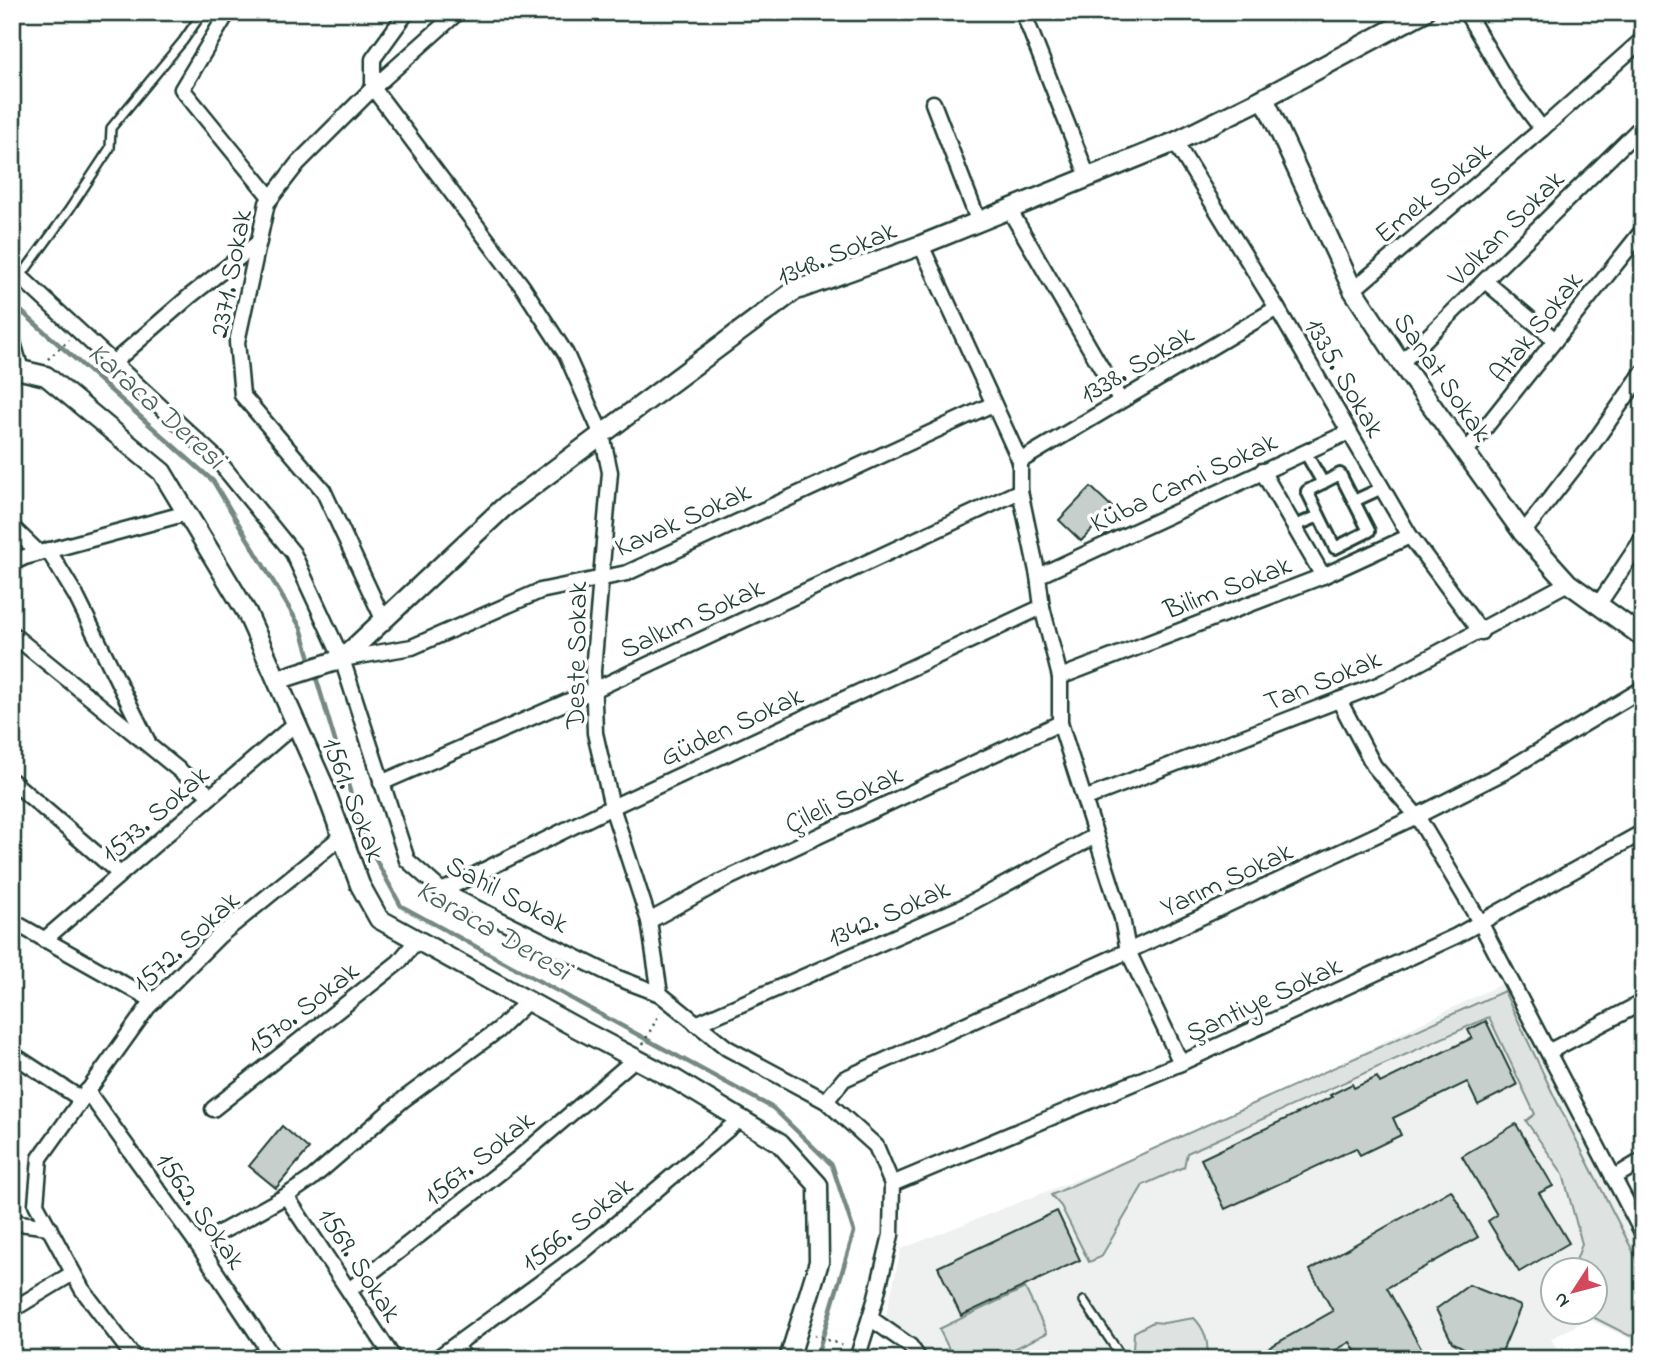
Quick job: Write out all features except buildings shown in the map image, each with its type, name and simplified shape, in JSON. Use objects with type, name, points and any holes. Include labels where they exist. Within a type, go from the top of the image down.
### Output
[{"type":"street","points":[[228,12],[182,89],[271,198]]},
{"type":"street","points":[[373,88],[373,59],[407,12]]},
{"type":"street","name":"2371. Sokak","points":[[384,621],[323,490],[242,395],[237,342],[267,203],[298,163],[373,88],[458,12]]},
{"type":"street","points":[[1023,12],[1088,177]]},
{"type":"street","name":"1348. Sokak","points":[[342,659],[503,508],[794,291],[921,245],[1175,142],[1264,98],[1424,12]]},
{"type":"street","points":[[1466,12],[1509,85],[1542,129]]},
{"type":"street","name":"Emek Sokak","points":[[1353,290],[1643,39]]},
{"type":"street","name":"Deste Sokak","points":[[373,88],[522,286],[566,354],[601,435],[610,472],[593,671],[595,733],[612,807],[649,921],[664,997]]},
{"type":"street","name":"Sanat Sokak","points":[[1264,98],[1353,290],[1401,363],[1523,533],[1568,583],[1643,637]]},
{"type":"street","points":[[933,103],[978,220]]},
{"type":"street","name":"Volkan Sokak","points":[[1401,363],[1643,125]]},
{"type":"street","name":"1335. Sokak","points":[[1175,142],[1277,308],[1409,536],[1481,632]]},
{"type":"street","points":[[1009,209],[1120,400]]},
{"type":"street","name":"Atak Sokak","points":[[1465,453],[1643,230]]},
{"type":"street","points":[[114,362],[190,296],[259,242]]},
{"type":"street","points":[[921,245],[1020,461],[1020,491],[1042,607],[1060,677],[1060,723],[1122,918],[1128,951],[1181,1063]]},
{"type":"street","name":"Sahil Sokak","points":[[17,272],[216,458],[293,553],[342,659],[407,860],[442,891],[618,978],[664,997],[727,1048],[826,1101],[877,1146],[892,1184],[891,1235],[858,1355]]},
{"type":"street","points":[[1485,281],[1555,340]]},
{"type":"street","name":"1338. Sokak","points":[[1020,461],[1277,308]]},
{"type":"street","points":[[12,339],[17,369]]},
{"type":"street","name":"1561. Sokak","points":[[17,369],[46,376],[162,472],[247,613],[323,784],[360,885],[379,919],[676,1080],[780,1143],[818,1185],[819,1262],[789,1359]]},
{"type":"street","points":[[1523,533],[1592,445],[1643,372]]},
{"type":"street","name":"Kavak Sokak","points":[[342,659],[412,647],[540,591],[627,573],[993,404]]},
{"type":"street","name":"Küba Cami Sokak","points":[[1038,576],[1349,432]]},
{"type":"street","points":[[1305,452],[1323,483]]},
{"type":"street","points":[[1262,471],[1323,576]]},
{"type":"street","points":[[1340,474],[1354,501],[1369,531],[1335,548],[1307,491],[1340,474]]},
{"type":"street","points":[[1354,501],[1382,488]]},
{"type":"street","name":"Salkım Sokak","points":[[381,783],[594,690],[1020,491]]},
{"type":"street","points":[[12,563],[187,513]]},
{"type":"street","points":[[1294,526],[1319,516]]},
{"type":"street","points":[[12,527],[43,552],[76,596],[151,746]]},
{"type":"street","name":"Bilim Sokak","points":[[1060,677],[1323,576],[1409,536]]},
{"type":"street","points":[[1598,605],[1643,538]]},
{"type":"street","points":[[1350,540],[1360,559]]},
{"type":"street","name":"Tan Sokak","points":[[1084,799],[1380,684],[1568,583]]},
{"type":"street","name":"Güden Sokak","points":[[442,891],[612,807],[1042,607]]},
{"type":"street","points":[[12,634],[211,796]]},
{"type":"street","points":[[277,680],[342,659]]},
{"type":"street","name":"Yarım Sokak","points":[[826,1101],[844,1079],[1128,951],[1417,816],[1504,772],[1643,687]]},
{"type":"street","points":[[1339,700],[1374,766],[1417,816],[1480,922],[1643,1234]]},
{"type":"street","name":"1573. Sokak","points":[[44,940],[296,723]]},
{"type":"street","name":"Çileli Sokak","points":[[649,921],[722,881],[1060,723]]},
{"type":"street","points":[[12,782],[121,874]]},
{"type":"street","name":"Şantiye Sokak","points":[[892,1184],[1181,1063],[1456,936],[1643,832]]},
{"type":"street","name":"1572. Sokak","points":[[135,1359],[82,1289],[36,1204],[40,1158],[154,1001],[219,936],[342,836]]},
{"type":"street","name":"1342. Sokak","points":[[695,1024],[965,906],[1096,836]]},
{"type":"street","points":[[12,921],[154,1001]]},
{"type":"street","name":"1570. Sokak","points":[[213,1109],[399,962],[416,940]]},
{"type":"street","points":[[198,1245],[311,1179],[404,1099],[498,1030],[528,1001]]},
{"type":"street","points":[[1549,1051],[1643,1002]]},
{"type":"street","points":[[12,1054],[84,1095]]},
{"type":"street","name":"1567. Sokak","points":[[349,1290],[521,1157],[635,1059]]},
{"type":"street","name":"1562. Sokak","points":[[84,1095],[198,1245],[271,1354]]},
{"type":"street","name":"1566. Sokak","points":[[436,1359],[584,1251],[740,1119]]},
{"type":"street","points":[[1613,1178],[1643,1160]]},
{"type":"street","name":"1569. Sokak","points":[[286,1196],[394,1359]]},
{"type":"street","points":[[12,1222],[48,1227]]},
{"type":"street","points":[[12,1310],[73,1273]]},
{"type":"street","points":[[870,1318],[910,1346],[919,1359]]},
{"type":"street","points":[[454,1347],[467,1359]]},
{"type":"street","points":[[255,1359],[271,1354]]},
{"type":"lane","points":[[17,272],[69,210],[110,148],[111,128],[183,41],[203,12]]},
{"type":"lane","points":[[1084,1301],[1123,1359]]},
{"type":"path","points":[[46,376],[47,359],[76,327]]},
{"type":"path","points":[[635,1059],[664,997]]},
{"type":"path","points":[[798,1330],[858,1355]]},
{"type":"shaded area","points":[[1509,980],[1643,1254],[1643,1333],[1631,1339],[1603,1326],[1610,1326],[1610,1256],[1540,1256],[1540,1326],[1575,1326],[1551,1339],[1563,1359],[909,1359],[884,1324],[901,1249],[1212,1126]]},
{"type":"shaded area","points":[[1504,991],[1643,1271],[1643,1330],[1630,1336],[1610,1326],[1610,1256],[1578,1256],[1582,1244],[1563,1174],[1526,1121],[1535,1114],[1489,1017],[1187,1153],[1184,1167],[1143,1185],[1101,1257],[1089,1262],[1061,1206],[1051,1195]]},
{"type":"shaded area","points":[[1025,1288],[1047,1333],[993,1359],[954,1359],[939,1329]]},
{"type":"shaded area","points":[[1194,1318],[1206,1337],[1206,1359],[1138,1359],[1133,1350],[1134,1332],[1153,1322]]},
{"type":"waterway","name":"Karaca Deresi","points":[[12,303],[213,481],[301,628],[312,665]]},
{"type":"waterway","name":"Karaca Deresi","points":[[315,674],[364,838],[401,906],[773,1108],[832,1165],[854,1232],[816,1359]]}]
